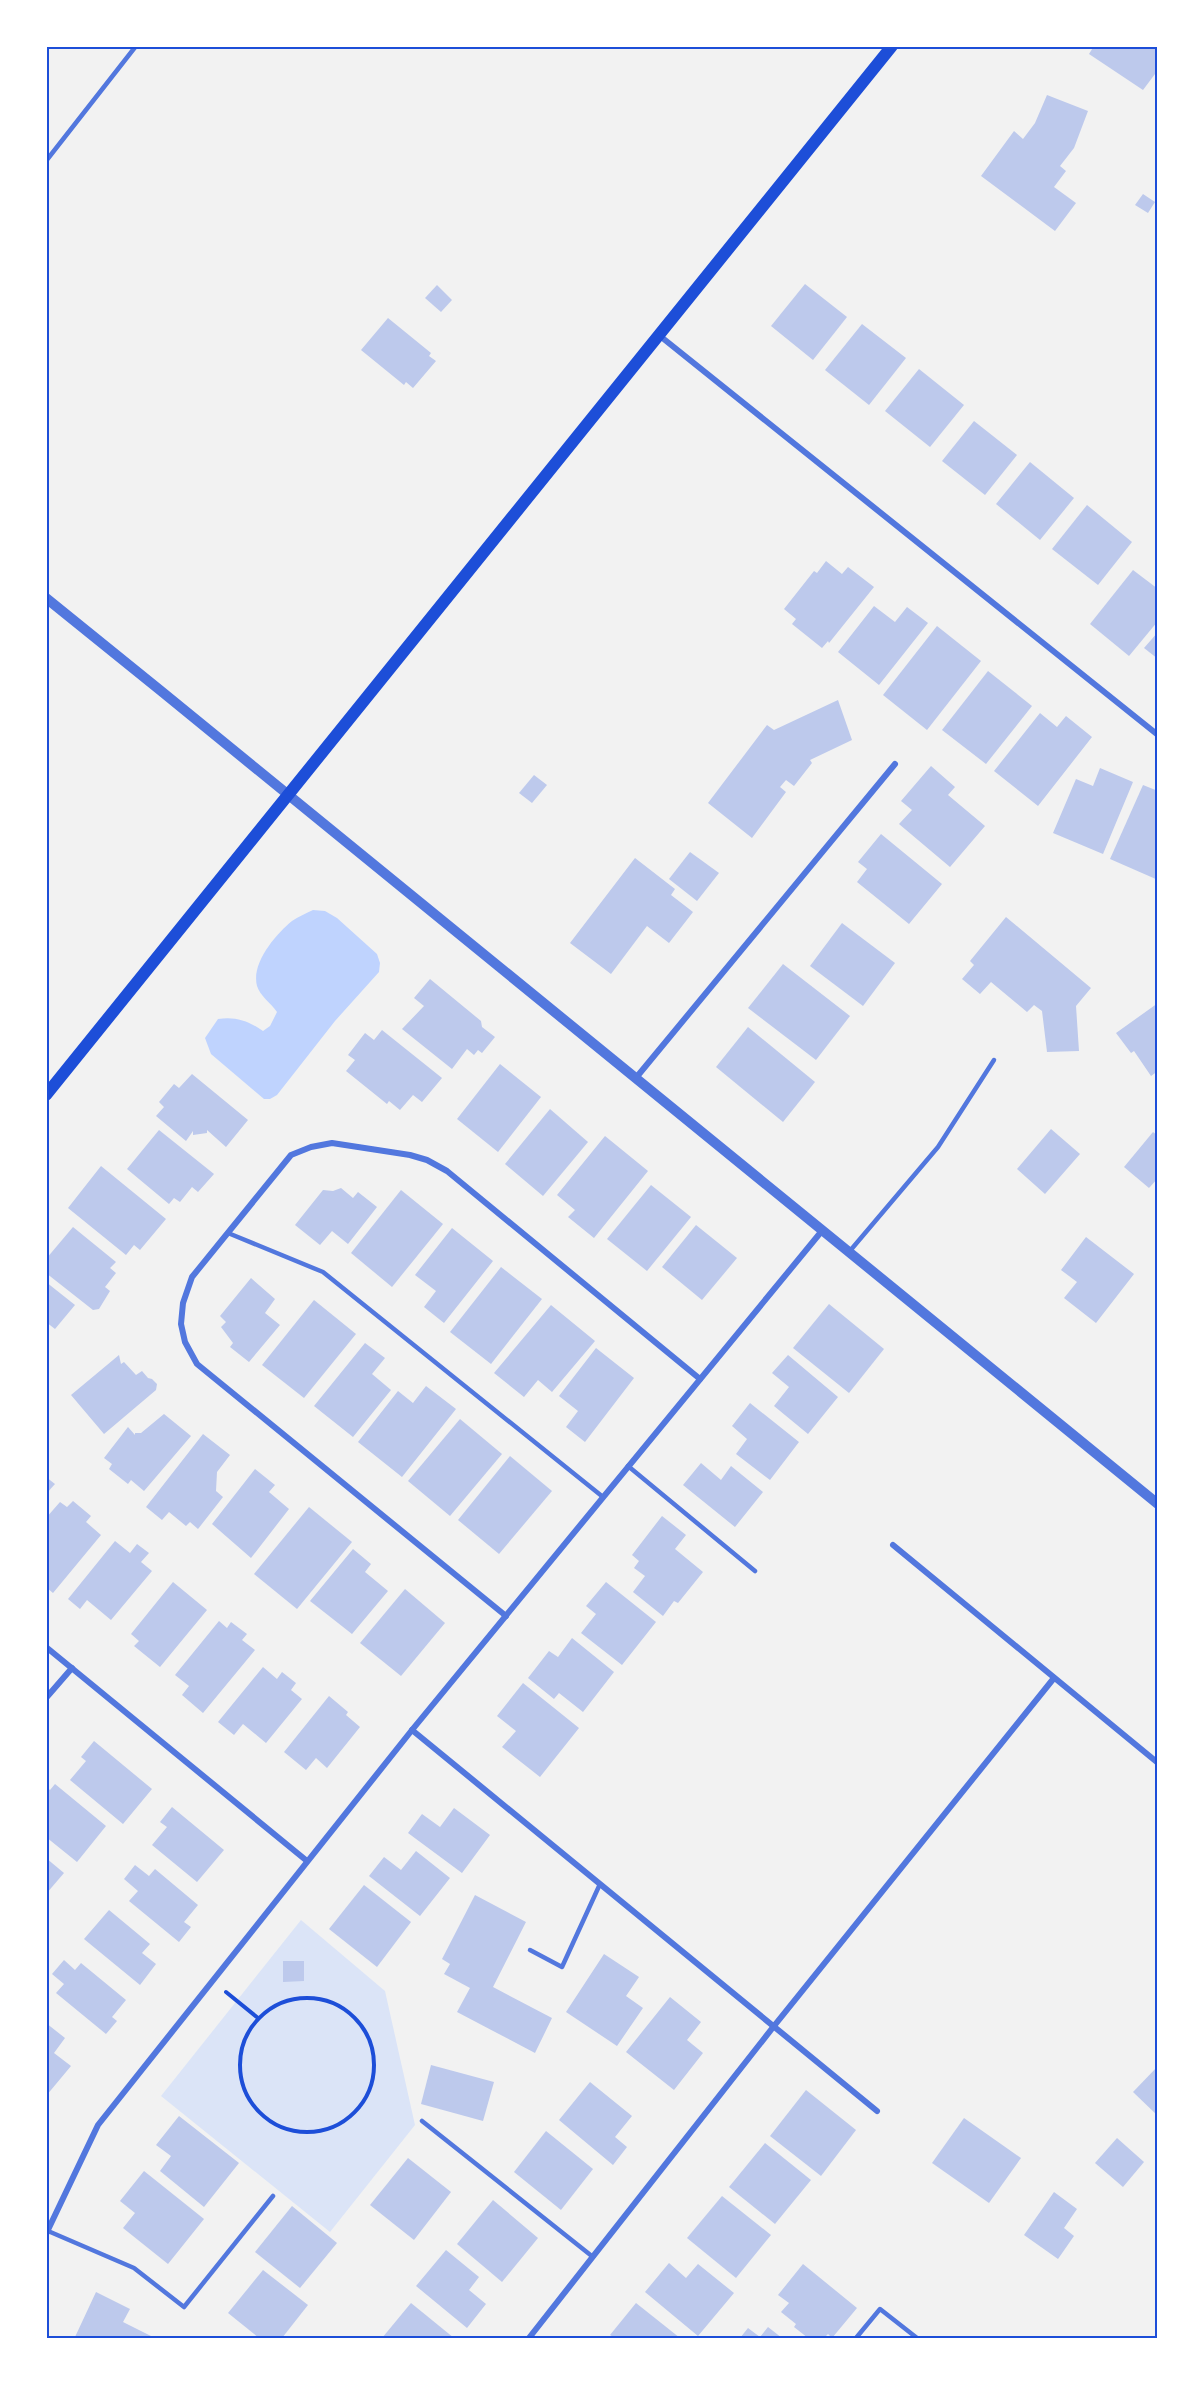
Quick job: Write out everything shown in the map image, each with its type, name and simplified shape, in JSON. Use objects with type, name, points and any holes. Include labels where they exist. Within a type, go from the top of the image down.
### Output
[{"type":"main road","points":[[46,1095],[892,46]]},
{"type":"street","points":[[660,336],[1158,735]]},
{"type":"street","points":[[46,598],[290,795],[821,1232],[1158,1504]]},
{"type":"street","points":[[635,1079],[896,764]]},
{"type":"street","points":[[506,1616],[197,1364],[185,1342],[181,1324],[183,1303],[192,1277],[291,1155],[311,1147],[332,1143],[410,1155],[427,1160],[700,1380]]},
{"type":"street","points":[[47,2233],[98,2125],[412,1730],[821,1232]]},
{"type":"street","points":[[893,1545],[1158,1763]]},
{"type":"street","points":[[46,1647],[307,1861]]},
{"type":"street","points":[[46,1698],[72,1668]]},
{"type":"street","points":[[529,2338],[774,2026],[1054,1678]]},
{"type":"street","points":[[412,1730],[877,2111]]},
{"type":"lane","points":[[46,161],[136,46]]},
{"type":"lane","points":[[848,1253],[938,1147],[994,1060]]},
{"type":"lane","points":[[228,1233],[323,1272],[603,1497]]},
{"type":"lane","points":[[628,1466],[755,1571]]},
{"type":"lane","points":[[530,1950],[562,1967],[600,1884]]},
{"type":"lane","points":[[423,2121],[593,2257]]},
{"type":"lane","points":[[47,2233],[134,2268],[184,2307],[273,2196]]},
{"type":"lane","points":[[856,2338],[880,2309],[917,2338]]},
{"type":"path","points":[[212,1980],[258,2018]]},
{"type":"path","points":[[305,1997],[331,2001],[354,2016],[369,2037],[374,2063],[370,2089],[356,2112],[334,2127],[309,2133],[282,2128],[260,2114],[245,2092],[239,2067],[244,2041],[258,2018],[279,2003],[305,1997]]},
{"type":"shaded area","points":[[301,1920],[385,1991],[415,2125],[330,2232],[161,2096]]},
{"type":"water","points":[[313,910],[325,911],[337,918],[377,954],[380,963],[379,972],[335,1021],[277,1095],[264,1099],[211,1054],[205,1038],[218,1019],[242,1020],[263,1031],[270,1026],[277,1012],[258,990],[256,977],[261,959],[279,933],[292,921]]},
{"type":"building","points":[[1094,46],[1158,46],[1158,70],[1143,90],[1089,54]]},
{"type":"building","points":[[1047,95],[1088,111],[1074,148],[1060,166],[1066,171],[1054,187],[1076,203],[1055,231],[981,176],[1014,131],[1023,139],[1035,123]]},
{"type":"building","points":[[1143,194],[1155,202],[1148,213],[1135,205]]},
{"type":"building","points":[[805,284],[847,317],[813,360],[771,326]]},
{"type":"building","points":[[437,285],[452,300],[441,312],[425,298]]},
{"type":"building","points":[[388,318],[431,353],[429,356],[436,361],[413,388],[406,382],[404,385],[361,350]]},
{"type":"building","points":[[862,324],[906,358],[869,405],[825,370]]},
{"type":"building","points":[[919,369],[964,405],[930,447],[885,411]]},
{"type":"building","points":[[974,421],[1017,455],[985,495],[942,461]]},
{"type":"building","points":[[1030,462],[1074,498],[1040,540],[996,504]]},
{"type":"building","points":[[1087,505],[1132,542],[1098,585],[1052,549]]},
{"type":"building","points":[[826,561],[842,574],[848,567],[874,587],[829,643],[828,641],[822,648],[792,624],[796,619],[784,609],[814,571],[817,573]]},
{"type":"building","points":[[1133,570],[1158,589],[1158,621],[1129,656],[1090,624]]},
{"type":"building","points":[[874,606],[895,622],[907,607],[928,623],[879,685],[838,652]]},
{"type":"building","points":[[937,626],[981,661],[927,730],[883,695]]},
{"type":"building","points":[[1158,632],[1158,659],[1144,648]]},
{"type":"building","points":[[988,671],[1032,706],[986,764],[942,730]]},
{"type":"building","points":[[838,700],[852,740],[810,760],[812,763],[794,786],[786,780],[780,787],[786,792],[752,838],[708,803],[767,725],[774,730]]},
{"type":"building","points":[[1040,713],[1057,727],[1066,716],[1092,737],[1038,806],[994,771]]},
{"type":"building","points":[[931,766],[955,787],[948,795],[985,826],[950,867],[899,824],[912,810],[901,801]]},
{"type":"building","points":[[1100,768],[1133,782],[1103,854],[1053,833],[1076,779],[1093,786]]},
{"type":"building","points":[[534,775],[547,785],[532,803],[519,793]]},
{"type":"building","points":[[1143,785],[1158,791],[1158,880],[1110,859]]},
{"type":"building","points":[[881,834],[942,884],[909,924],[857,882],[867,869],[858,862]]},
{"type":"building","points":[[690,852],[719,873],[697,901],[669,879]]},
{"type":"building","points":[[635,858],[675,889],[671,895],[693,912],[669,943],[647,926],[611,974],[570,943]]},
{"type":"building","points":[[1006,917],[1091,988],[1076,1006],[1079,1051],[1047,1052],[1042,1011],[1034,1005],[1027,1012],[991,982],[980,994],[962,979],[974,965],[970,961]]},
{"type":"building","points":[[842,923],[895,963],[863,1006],[810,966]]},
{"type":"building","points":[[783,964],[850,1016],[816,1060],[748,1008]]},
{"type":"building","points":[[430,979],[481,1021],[482,1027],[495,1037],[482,1053],[478,1050],[474,1055],[467,1049],[452,1069],[402,1029],[424,1006],[414,998]]},
{"type":"building","points":[[1158,1003],[1158,1071],[1151,1076],[1134,1051],[1131,1053],[1116,1033]]},
{"type":"building","points":[[748,1027],[815,1082],[783,1122],[716,1067]]},
{"type":"building","points":[[382,1030],[442,1078],[422,1102],[413,1095],[400,1110],[389,1101],[387,1104],[346,1071],[355,1060],[348,1055],[365,1033],[374,1040]]},
{"type":"building","points":[[500,1064],[541,1097],[498,1152],[457,1119]]},
{"type":"building","points":[[192,1074],[248,1120],[226,1147],[207,1130],[207,1133],[193,1135],[193,1131],[186,1141],[156,1116],[164,1107],[159,1102],[174,1084],[179,1088]]},
{"type":"building","points":[[550,1109],[588,1142],[543,1196],[505,1164]]},
{"type":"building","points":[[1051,1129],[1080,1154],[1045,1194],[1017,1169]]},
{"type":"building","points":[[159,1130],[214,1174],[198,1192],[192,1187],[180,1202],[174,1198],[169,1204],[127,1169]]},
{"type":"building","points":[[1153,1132],[1158,1136],[1158,1178],[1149,1188],[1124,1167]]},
{"type":"building","points":[[605,1136],[648,1171],[594,1238],[568,1217],[575,1210],[557,1195]]},
{"type":"building","points":[[101,1166],[166,1219],[140,1250],[134,1245],[126,1255],[68,1208]]},
{"type":"building","points":[[651,1185],[691,1217],[647,1271],[607,1239]]},
{"type":"building","points":[[341,1188],[353,1198],[358,1192],[377,1207],[348,1244],[332,1231],[320,1245],[295,1225],[323,1190],[333,1191]]},
{"type":"building","points":[[401,1190],[443,1224],[392,1287],[351,1253]]},
{"type":"building","points":[[696,1225],[737,1258],[702,1300],[662,1267]]},
{"type":"building","points":[[73,1227],[116,1262],[110,1268],[116,1273],[105,1287],[110,1291],[99,1309],[93,1310],[46,1273],[46,1259]]},
{"type":"building","points":[[452,1228],[493,1261],[444,1323],[424,1307],[436,1291],[415,1275]]},
{"type":"building","points":[[1086,1237],[1134,1274],[1096,1323],[1064,1298],[1077,1282],[1061,1270]]},
{"type":"building","points":[[501,1267],[542,1299],[491,1364],[450,1332]]},
{"type":"building","points":[[251,1278],[275,1299],[265,1313],[280,1325],[249,1362],[230,1347],[233,1343],[221,1327],[226,1322],[220,1316]]},
{"type":"building","points":[[46,1282],[75,1305],[55,1329],[46,1322]]},
{"type":"building","points":[[314,1300],[356,1334],[304,1398],[262,1365]]},
{"type":"building","points":[[829,1304],[884,1349],[849,1393],[793,1348]]},
{"type":"building","points":[[551,1305],[595,1341],[552,1392],[538,1380],[524,1397],[494,1373]]},
{"type":"building","points":[[365,1343],[385,1358],[372,1374],[391,1390],[353,1437],[314,1406]]},
{"type":"building","points":[[596,1348],[634,1378],[585,1442],[566,1427],[578,1411],[559,1396]]},
{"type":"building","points":[[119,1355],[121,1364],[124,1362],[136,1375],[142,1371],[152,1379],[157,1384],[156,1390],[104,1434],[71,1395]]},
{"type":"building","points":[[788,1355],[838,1397],[808,1434],[774,1406],[789,1387],[772,1373]]},
{"type":"building","points":[[426,1386],[456,1409],[402,1477],[358,1442],[398,1391],[413,1403]]},
{"type":"building","points":[[750,1403],[799,1442],[770,1480],[736,1454],[747,1439],[732,1426]]},
{"type":"building","points":[[164,1414],[191,1436],[144,1491],[131,1480],[128,1484],[109,1469],[112,1464],[104,1458],[128,1427],[135,1435],[135,1433],[141,1433]]},
{"type":"building","points":[[460,1419],[502,1454],[450,1516],[408,1481]]},
{"type":"building","points":[[203,1434],[230,1455],[217,1472],[216,1491],[223,1497],[198,1529],[190,1522],[186,1526],[169,1512],[162,1520],[146,1507]]},
{"type":"building","points":[[510,1456],[552,1491],[499,1554],[458,1520]]},
{"type":"building","points":[[701,1463],[721,1480],[731,1466],[763,1492],[735,1527],[683,1485]]},
{"type":"building","points":[[255,1469],[275,1485],[269,1492],[289,1509],[251,1558],[212,1524]]},
{"type":"building","points":[[46,1477],[55,1484],[46,1494]]},
{"type":"building","points":[[73,1501],[91,1516],[86,1522],[101,1535],[53,1593],[46,1587],[46,1518],[60,1502],[67,1507]]},
{"type":"building","points":[[309,1507],[352,1542],[297,1609],[254,1574]]},
{"type":"building","points":[[662,1516],[686,1535],[675,1549],[703,1572],[678,1603],[674,1601],[663,1616],[633,1592],[645,1576],[634,1568],[639,1561],[632,1555]]},
{"type":"building","points":[[115,1541],[130,1553],[137,1544],[149,1553],[141,1562],[152,1571],[111,1620],[87,1600],[80,1609],[68,1599]]},
{"type":"building","points":[[353,1549],[371,1564],[365,1572],[388,1591],[352,1634],[310,1601]]},
{"type":"building","points":[[173,1582],[207,1610],[160,1667],[134,1646],[139,1641],[131,1634]]},
{"type":"building","points":[[606,1582],[656,1622],[622,1665],[581,1633],[596,1614],[586,1606]]},
{"type":"building","points":[[405,1589],[445,1623],[401,1676],[360,1643]]},
{"type":"building","points":[[219,1621],[227,1628],[231,1622],[247,1634],[242,1640],[255,1650],[203,1713],[182,1695],[189,1686],[175,1675]]},
{"type":"building","points":[[572,1638],[614,1672],[583,1712],[559,1693],[554,1699],[528,1678],[549,1651],[558,1657]]},
{"type":"building","points":[[263,1667],[277,1679],[282,1672],[296,1683],[291,1690],[302,1699],[266,1743],[243,1724],[234,1735],[218,1722]]},
{"type":"building","points":[[523,1683],[579,1728],[540,1777],[502,1747],[516,1731],[497,1716]]},
{"type":"building","points":[[329,1696],[348,1712],[346,1715],[360,1727],[327,1768],[316,1758],[306,1770],[284,1752]]},
{"type":"building","points":[[94,1741],[152,1789],[123,1824],[70,1780],[86,1761],[81,1757]]},
{"type":"building","points":[[55,1784],[106,1826],[77,1862],[46,1837],[46,1787],[50,1790]]},
{"type":"building","points":[[172,1807],[224,1850],[197,1882],[152,1845],[167,1827],[160,1822]]},
{"type":"building","points":[[454,1808],[490,1835],[462,1873],[408,1833],[422,1814],[440,1827]]},
{"type":"building","points":[[416,1851],[450,1878],[420,1916],[369,1876],[384,1857],[401,1870]]},
{"type":"building","points":[[46,1858],[64,1873],[46,1894]]},
{"type":"building","points":[[135,1865],[149,1876],[155,1869],[198,1905],[184,1922],[191,1927],[179,1942],[129,1901],[138,1891],[124,1879]]},
{"type":"building","points":[[364,1885],[411,1922],[377,1967],[329,1929]]},
{"type":"building","points":[[475,1895],[526,1922],[493,1987],[552,2018],[535,2053],[457,2012],[470,1988],[444,1974],[450,1964],[442,1959]]},
{"type":"building","points":[[109,1910],[150,1944],[142,1953],[156,1964],[140,1985],[84,1939]]},
{"type":"building","points":[[604,1954],[639,1977],[626,1996],[643,2008],[617,2046],[566,2012]]},
{"type":"building","points":[[64,1960],[75,1970],[81,1963],[126,2000],[112,2017],[117,2021],[106,2034],[56,1993],[64,1984],[52,1974]]},
{"type":"building","points":[[283,1961],[304,1961],[304,1981],[283,1982]]},
{"type":"building","points":[[670,1997],[701,2022],[687,2040],[703,2053],[674,2090],[626,2052]]},
{"type":"building","points":[[46,2023],[65,2038],[54,2053],[71,2066],[46,2096]]},
{"type":"building","points":[[431,2065],[494,2082],[483,2121],[421,2104]]},
{"type":"building","points":[[1158,2066],[1158,2116],[1133,2092]]},
{"type":"building","points":[[590,2082],[632,2116],[615,2137],[627,2147],[613,2165],[559,2120]]},
{"type":"building","points":[[806,2090],[856,2130],[821,2176],[770,2136]]},
{"type":"building","points":[[179,2116],[239,2163],[204,2207],[160,2171],[171,2156],[156,2145]]},
{"type":"building","points":[[964,2118],[1021,2158],[989,2203],[932,2163]]},
{"type":"building","points":[[546,2131],[593,2169],[561,2210],[514,2172]]},
{"type":"building","points":[[1117,2138],[1144,2162],[1123,2187],[1095,2163]]},
{"type":"building","points":[[765,2143],[811,2180],[775,2224],[729,2187]]},
{"type":"building","points":[[408,2158],[451,2192],[414,2240],[370,2205]]},
{"type":"building","points":[[144,2171],[204,2219],[168,2264],[123,2228],[135,2213],[120,2201]]},
{"type":"building","points":[[1054,2192],[1077,2209],[1064,2228],[1074,2236],[1058,2259],[1024,2235]]},
{"type":"building","points":[[722,2196],[771,2235],[736,2278],[687,2238]]},
{"type":"building","points":[[493,2200],[538,2238],[502,2282],[457,2244]]},
{"type":"building","points":[[292,2206],[337,2243],[300,2288],[255,2252]]},
{"type":"building","points":[[446,2250],[479,2277],[469,2290],[486,2304],[467,2328],[416,2286]]},
{"type":"building","points":[[669,2263],[686,2278],[698,2264],[734,2293],[698,2336],[645,2292]]},
{"type":"building","points":[[803,2264],[857,2308],[832,2338],[828,2334],[824,2338],[808,2338],[781,2312],[789,2303],[778,2295]]},
{"type":"building","points":[[263,2270],[308,2305],[282,2338],[259,2338],[228,2313]]},
{"type":"building","points":[[96,2292],[130,2309],[123,2322],[151,2336],[150,2338],[75,2337]]},
{"type":"building","points":[[411,2303],[454,2338],[382,2338]]},
{"type":"building","points":[[636,2303],[680,2338],[615,2338],[610,2335]]},
{"type":"building","points":[[768,2327],[782,2338],[740,2338],[748,2328],[760,2337]]}]
